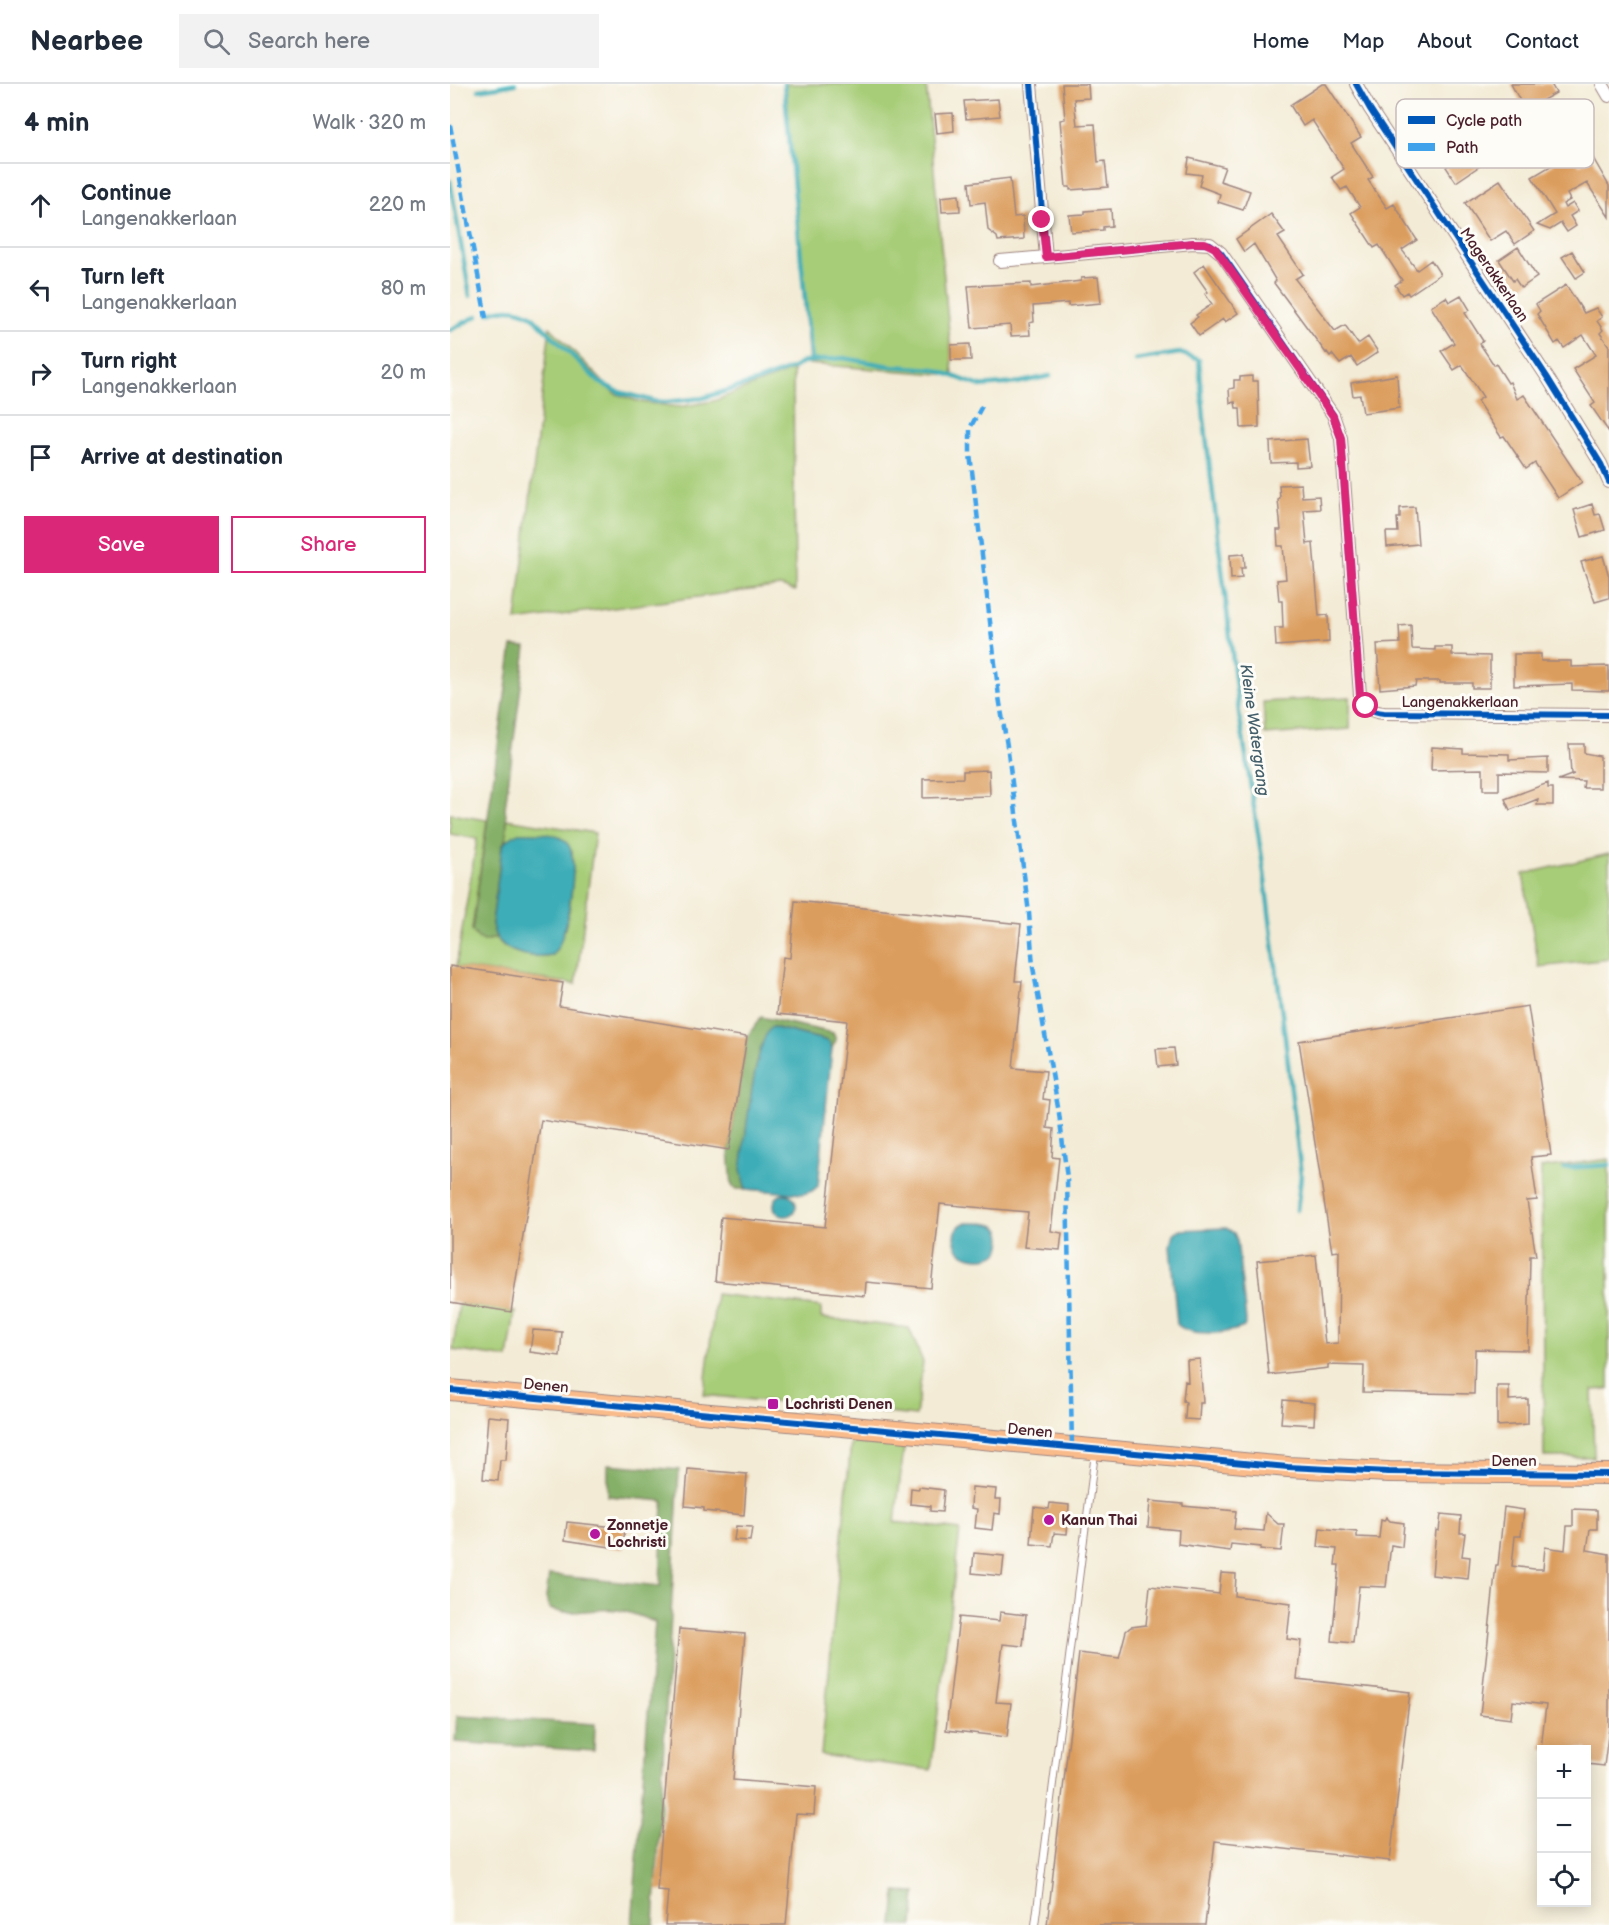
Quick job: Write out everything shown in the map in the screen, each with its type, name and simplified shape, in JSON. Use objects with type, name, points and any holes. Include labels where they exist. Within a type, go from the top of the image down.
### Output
[{"type":"main road","name":"Denen","points":[[450,1390],[1288,1467],[1377,1472],[1609,1474]]},
{"type":"street","points":[[1032,84],[1046,257]]},
{"type":"street","name":"Magerakkerlaan","points":[[1356,84],[1396,148]]},
{"type":"street","points":[[1602,84],[1609,96]]},
{"type":"street","name":"Magerakkerlaan","points":[[1409,168],[1549,380],[1601,464],[1609,482]]},
{"type":"street","name":"Langenakkerlaan","points":[[1000,261],[1193,243],[1210,244],[1221,253],[1337,424],[1341,438],[1360,695],[1370,710],[1384,713],[1609,715]]},
{"type":"lane","points":[[1035,1925],[1095,1449]]},
{"type":"green space","points":[[786,84],[926,84],[953,375],[809,364]]},
{"type":"green space","points":[[550,327],[614,393],[640,402],[679,407],[714,401],[793,370],[795,591],[781,586],[516,621]]},
{"type":"green space","points":[[512,646],[526,647],[505,808],[507,833],[502,847],[492,924],[496,938],[484,941],[472,931]]},
{"type":"green space","points":[[1350,697],[1350,729],[1265,735],[1263,702]]},
{"type":"green space","points":[[450,814],[487,820],[472,931],[484,941],[496,938],[506,948],[521,954],[552,955],[558,945],[570,905],[572,851],[511,838],[505,842],[507,819],[595,833],[576,984],[456,967],[477,839],[450,834]]},
{"type":"green space","points":[[1609,854],[1609,959],[1539,967],[1523,874]]},
{"type":"green space","points":[[761,1017],[833,1033],[836,1040],[832,1048],[828,1041],[773,1027],[743,1181],[746,1189],[737,1189],[732,1186],[729,1150],[747,1037]]},
{"type":"green space","points":[[1609,1159],[1609,1389],[1592,1390],[1594,1457],[1544,1457],[1541,1168]]},
{"type":"green space","points":[[716,1294],[821,1307],[821,1318],[909,1328],[923,1362],[916,1416],[704,1395]]},
{"type":"green space","points":[[459,1304],[515,1312],[508,1358],[453,1350]]},
{"type":"green space","points":[[851,1443],[904,1447],[895,1522],[960,1530],[931,1770],[821,1755]]},
{"type":"green space","points":[[608,1464],[679,1470],[654,1925],[632,1925],[655,1622],[618,1610],[558,1611],[550,1609],[546,1598],[549,1575],[660,1586],[663,1501],[608,1496]]},
{"type":"green space","points":[[457,1716],[595,1724],[594,1751],[455,1742]]},
{"type":"green space","points":[[896,1892],[916,1893],[913,1925],[893,1925]]},
{"type":"water","points":[[518,833],[557,836],[567,843],[571,851],[573,877],[569,907],[560,943],[552,955],[533,956],[506,947],[495,934],[492,924],[502,847]]},
{"type":"water","points":[[772,1027],[828,1041],[832,1048],[818,1186],[803,1194],[746,1189],[741,1170],[755,1071],[760,1051]]},
{"type":"water","points":[[785,1194],[793,1197],[796,1205],[793,1213],[785,1216],[777,1213],[774,1205],[777,1197]]},
{"type":"water","points":[[964,1223],[989,1224],[999,1229],[1002,1242],[999,1252],[979,1258],[959,1251],[955,1238],[959,1227]]},
{"type":"water","points":[[1226,1228],[1234,1233],[1237,1240],[1246,1321],[1244,1327],[1209,1333],[1190,1331],[1177,1324],[1170,1246],[1173,1234],[1179,1230]]},
{"type":"building","points":[[1062,84],[1088,84],[1089,98],[1074,99],[1077,125],[1095,124],[1098,162],[1105,161],[1108,187],[1070,190],[1070,187],[1066,187],[1060,120],[1065,119]]},
{"type":"building","points":[[1322,84],[1326,84],[1361,137],[1351,143],[1373,177],[1368,180],[1387,208],[1394,204],[1417,240],[1402,250],[1417,270],[1431,260],[1440,274],[1409,295],[1407,292],[1402,295],[1395,285],[1402,280],[1379,245],[1374,248],[1351,213],[1360,207],[1347,187],[1341,190],[1332,177],[1344,169],[1312,120],[1303,126],[1290,105]]},
{"type":"building","points":[[1511,84],[1551,84],[1556,93],[1545,99],[1519,99]]},
{"type":"building","points":[[998,99],[1000,116],[966,119],[964,101]]},
{"type":"building","points":[[953,113],[954,131],[937,133],[935,114]]},
{"type":"building","points":[[1189,158],[1225,167],[1220,181],[1250,191],[1243,210],[1218,202],[1220,194],[1199,186],[1202,175],[1187,173]]},
{"type":"building","points":[[1594,160],[1609,186],[1609,217],[1587,183],[1567,194],[1570,200],[1563,204],[1565,208],[1573,203],[1578,211],[1570,216],[1576,226],[1567,232],[1561,223],[1550,230],[1537,225],[1555,214],[1532,177],[1547,168],[1594,168]]},
{"type":"building","points":[[1447,168],[1477,168],[1456,182]]},
{"type":"building","points":[[1010,178],[1014,217],[1023,216],[1024,239],[998,241],[997,237],[988,230],[985,202],[971,204],[969,183]]},
{"type":"building","points":[[1500,180],[1534,231],[1515,244],[1506,231],[1490,241],[1465,203]]},
{"type":"building","points":[[959,195],[960,211],[942,212],[941,197]]},
{"type":"building","points":[[1111,209],[1112,226],[1103,227],[1103,230],[1071,232],[1069,215]]},
{"type":"building","points":[[1271,214],[1285,233],[1278,237],[1303,274],[1295,279],[1335,331],[1345,325],[1358,344],[1368,337],[1378,352],[1357,366],[1351,357],[1340,364],[1332,354],[1330,356],[1326,353],[1274,283],[1276,281],[1254,244],[1244,252],[1236,239]]},
{"type":"building","points":[[1518,247],[1537,277],[1521,288],[1515,279],[1513,281],[1499,260]]},
{"type":"building","points":[[1572,251],[1585,272],[1576,278],[1562,257]]},
{"type":"building","points":[[1204,264],[1238,313],[1225,322],[1223,319],[1199,336],[1190,323],[1198,317],[1196,315],[1212,304],[1205,294],[1208,292],[1194,272]]},
{"type":"building","points":[[1098,277],[1101,303],[1033,306],[1034,322],[1029,323],[1030,335],[1011,336],[1010,325],[972,328],[968,286],[1031,283],[1031,287]]},
{"type":"building","points":[[1566,285],[1584,313],[1596,308],[1602,317],[1597,321],[1603,330],[1600,333],[1609,346],[1609,432],[1591,406],[1595,403],[1573,369],[1596,355],[1583,335],[1564,348],[1559,341],[1555,344],[1537,314],[1540,311],[1536,304]]},
{"type":"building","points":[[1461,295],[1470,310],[1465,313],[1483,341],[1480,344],[1508,383],[1510,382],[1517,399],[1524,395],[1582,482],[1558,498],[1535,463],[1526,469],[1504,436],[1501,437],[1477,401],[1483,397],[1462,365],[1454,370],[1441,351],[1454,343],[1431,307],[1446,297],[1449,302]]},
{"type":"building","points":[[970,344],[971,360],[951,360],[951,345]]},
{"type":"building","points":[[1397,375],[1399,408],[1363,413],[1360,395],[1353,396],[1351,383]]},
{"type":"building","points":[[1252,376],[1252,381],[1258,381],[1259,427],[1241,428],[1240,408],[1236,408],[1235,402],[1230,403],[1229,389],[1234,388],[1234,380]]},
{"type":"building","points":[[1307,439],[1310,466],[1296,467],[1296,462],[1271,463],[1270,442]]},
{"type":"building","points":[[1301,484],[1302,497],[1319,496],[1320,509],[1304,510],[1307,544],[1313,543],[1319,616],[1328,615],[1329,642],[1276,646],[1275,628],[1283,628],[1282,601],[1279,601],[1277,580],[1286,579],[1283,546],[1278,546],[1277,530],[1281,530],[1279,485]]},
{"type":"building","points":[[1592,504],[1595,515],[1600,514],[1605,530],[1582,537],[1574,510]]},
{"type":"building","points":[[1415,507],[1418,544],[1387,547],[1386,532],[1398,532],[1397,518],[1400,518],[1400,508]]},
{"type":"building","points":[[1244,554],[1245,568],[1241,568],[1242,578],[1231,579],[1230,555]]},
{"type":"building","points":[[1603,556],[1609,576],[1609,598],[1595,602],[1581,562]]},
{"type":"building","points":[[1411,625],[1412,649],[1435,650],[1435,647],[1452,647],[1452,655],[1490,656],[1490,688],[1472,688],[1472,683],[1416,681],[1415,686],[1380,689],[1377,644],[1400,643],[1399,626]]},
{"type":"building","points":[[1514,654],[1541,654],[1541,661],[1571,661],[1571,667],[1609,666],[1609,691],[1572,690],[1572,684],[1514,686]]},
{"type":"building","points":[[1569,744],[1584,744],[1584,753],[1600,756],[1600,788],[1583,788],[1584,781],[1558,780],[1574,774],[1571,774]]},
{"type":"building","points":[[1432,747],[1463,749],[1463,753],[1509,754],[1509,760],[1548,758],[1548,773],[1499,772],[1499,790],[1483,790],[1483,769],[1431,770]]},
{"type":"building","points":[[989,770],[990,796],[923,798],[923,779],[963,778],[963,771]]},
{"type":"building","points":[[1548,783],[1548,788],[1553,788],[1553,805],[1537,805],[1538,799],[1510,810],[1505,799]]},
{"type":"building","points":[[795,901],[1021,924],[1015,981],[1022,981],[1013,1068],[1046,1071],[1043,1099],[1050,1100],[1047,1128],[1054,1129],[1052,1157],[1059,1158],[1051,1231],[1062,1233],[1060,1250],[1024,1247],[1028,1212],[940,1204],[931,1288],[866,1282],[865,1296],[715,1281],[721,1217],[825,1227],[847,1021],[777,1014],[783,957],[790,958]]},
{"type":"building","points":[[450,966],[563,983],[559,1006],[747,1037],[729,1150],[541,1120],[511,1312],[450,1302]]},
{"type":"building","points":[[1528,1006],[1551,1155],[1531,1157],[1537,1200],[1527,1201],[1536,1256],[1530,1256],[1528,1350],[1475,1349],[1474,1394],[1363,1392],[1364,1366],[1328,1365],[1328,1368],[1269,1375],[1257,1261],[1316,1255],[1325,1344],[1338,1343],[1339,1251],[1332,1252],[1299,1041]]},
{"type":"building","points":[[1174,1048],[1176,1065],[1158,1067],[1156,1049]]},
{"type":"building","points":[[533,1330],[562,1332],[560,1356],[530,1352]]},
{"type":"building","points":[[1200,1359],[1203,1403],[1200,1403],[1199,1420],[1185,1419],[1186,1402],[1183,1401],[1185,1381],[1188,1382],[1187,1360]]},
{"type":"building","points":[[1497,1386],[1509,1386],[1509,1400],[1528,1399],[1528,1424],[1497,1426]]},
{"type":"building","points":[[1283,1400],[1315,1403],[1314,1425],[1281,1423]]},
{"type":"building","points":[[488,1416],[509,1418],[506,1460],[500,1460],[498,1481],[483,1479]]},
{"type":"building","points":[[688,1469],[747,1474],[744,1515],[704,1511],[704,1508],[685,1506]]},
{"type":"building","points":[[919,1487],[944,1490],[942,1512],[930,1511],[930,1506],[910,1504],[911,1488],[919,1489]]},
{"type":"building","points":[[972,1487],[996,1489],[995,1499],[1001,1499],[1000,1514],[994,1513],[992,1530],[975,1528],[977,1509],[971,1508]]},
{"type":"building","points":[[1150,1501],[1236,1511],[1234,1529],[1264,1531],[1266,1513],[1278,1524],[1284,1524],[1281,1551],[1231,1544],[1230,1551],[1178,1544],[1179,1530],[1148,1527]]},
{"type":"building","points":[[1050,1503],[1069,1505],[1067,1534],[1054,1533],[1052,1546],[1031,1544],[1034,1507],[1049,1509]]},
{"type":"building","points":[[1504,1507],[1524,1510],[1521,1536],[1515,1536],[1512,1566],[1534,1569],[1543,1569],[1545,1547],[1565,1550],[1567,1526],[1573,1526],[1573,1509],[1597,1510],[1597,1529],[1590,1529],[1587,1550],[1609,1554],[1609,1728],[1604,1766],[1591,1764],[1591,1745],[1541,1745],[1546,1705],[1513,1701],[1511,1719],[1480,1715],[1496,1565],[1498,1565]]},
{"type":"building","points":[[1441,1514],[1461,1516],[1460,1533],[1465,1533],[1462,1556],[1470,1557],[1468,1579],[1432,1575],[1436,1530],[1439,1531]]},
{"type":"building","points":[[1386,1517],[1390,1521],[1404,1523],[1402,1547],[1391,1545],[1386,1587],[1359,1586],[1353,1643],[1332,1641],[1339,1565],[1335,1565],[1337,1549],[1318,1547],[1320,1528],[1357,1532],[1357,1537],[1379,1538],[1381,1520],[1384,1521]]},
{"type":"building","name":"Zonnetje Lochristi","points":[[567,1522],[625,1528],[623,1549],[565,1540]]},
{"type":"building","points":[[736,1526],[752,1527],[750,1541],[734,1540]]},
{"type":"building","points":[[974,1553],[1004,1556],[1002,1576],[972,1573]]},
{"type":"building","points":[[1221,1573],[1236,1574],[1235,1596],[1291,1603],[1287,1639],[1301,1641],[1297,1679],[1410,1692],[1390,1861],[1215,1841],[1205,1925],[1047,1925],[1079,1653],[1119,1658],[1126,1631],[1131,1627],[1146,1625],[1150,1586],[1219,1594]]},
{"type":"building","points":[[1000,1612],[1026,1615],[1023,1646],[1003,1644],[996,1702],[1011,1703],[1007,1737],[946,1730],[959,1617],[999,1621]]},
{"type":"building","points":[[679,1629],[745,1634],[733,1780],[816,1787],[814,1815],[796,1814],[786,1925],[665,1925],[668,1891],[657,1890]]},
{"type":"waterway","points":[[479,90],[515,84]]},
{"type":"waterway","points":[[784,84],[811,361]]},
{"type":"waterway","points":[[450,181],[470,296]]},
{"type":"waterway","name":"Kleine Watergrang","points":[[489,313],[510,309],[531,315],[599,382],[619,392],[654,401],[703,398],[755,382],[803,362],[843,358],[891,366],[934,369],[980,386],[1017,383],[1050,376]]},
{"type":"waterway","name":"Kleine Watergrang","points":[[450,330],[477,316]]},
{"type":"waterway","name":"Kleine Watergrang","points":[[1135,360],[1180,353],[1199,360],[1239,712],[1263,865],[1301,1175],[1297,1210]]},
{"type":"waterway","name":"Kleine Watergrang","points":[[1564,1168],[1609,1165]]},
{"type":"marked path","points":[[450,125],[486,318]]},
{"type":"marked path","points":[[982,406],[970,428],[970,454],[999,697],[1029,913],[1033,967],[1059,1113],[1067,1178],[1072,1447]]},
{"type":"cycle path","points":[[1031,84],[1046,257],[1193,243],[1210,244],[1221,253],[1333,415],[1341,438],[1360,695],[1366,706],[1384,713],[1609,715]]},
{"type":"cycle path","points":[[1356,84],[1396,148]]},
{"type":"cycle path","points":[[1409,168],[1549,380],[1601,464],[1609,482]]},
{"type":"cycle path","points":[[450,1390],[1288,1467],[1389,1472],[1609,1474]]},
{"type":"place","name":"Lochristi Denen","points":[[773,1404]]},
{"type":"place","name":"Kanun Thai","points":[[1049,1520]]},
{"type":"place","name":"Zonnetje Lochristi","points":[[595,1534]]},
{"type":"route","points":[[1042,220],[1046,257],[1193,243],[1210,244],[1221,253],[1333,416],[1341,438],[1360,695],[1366,706]]}]
